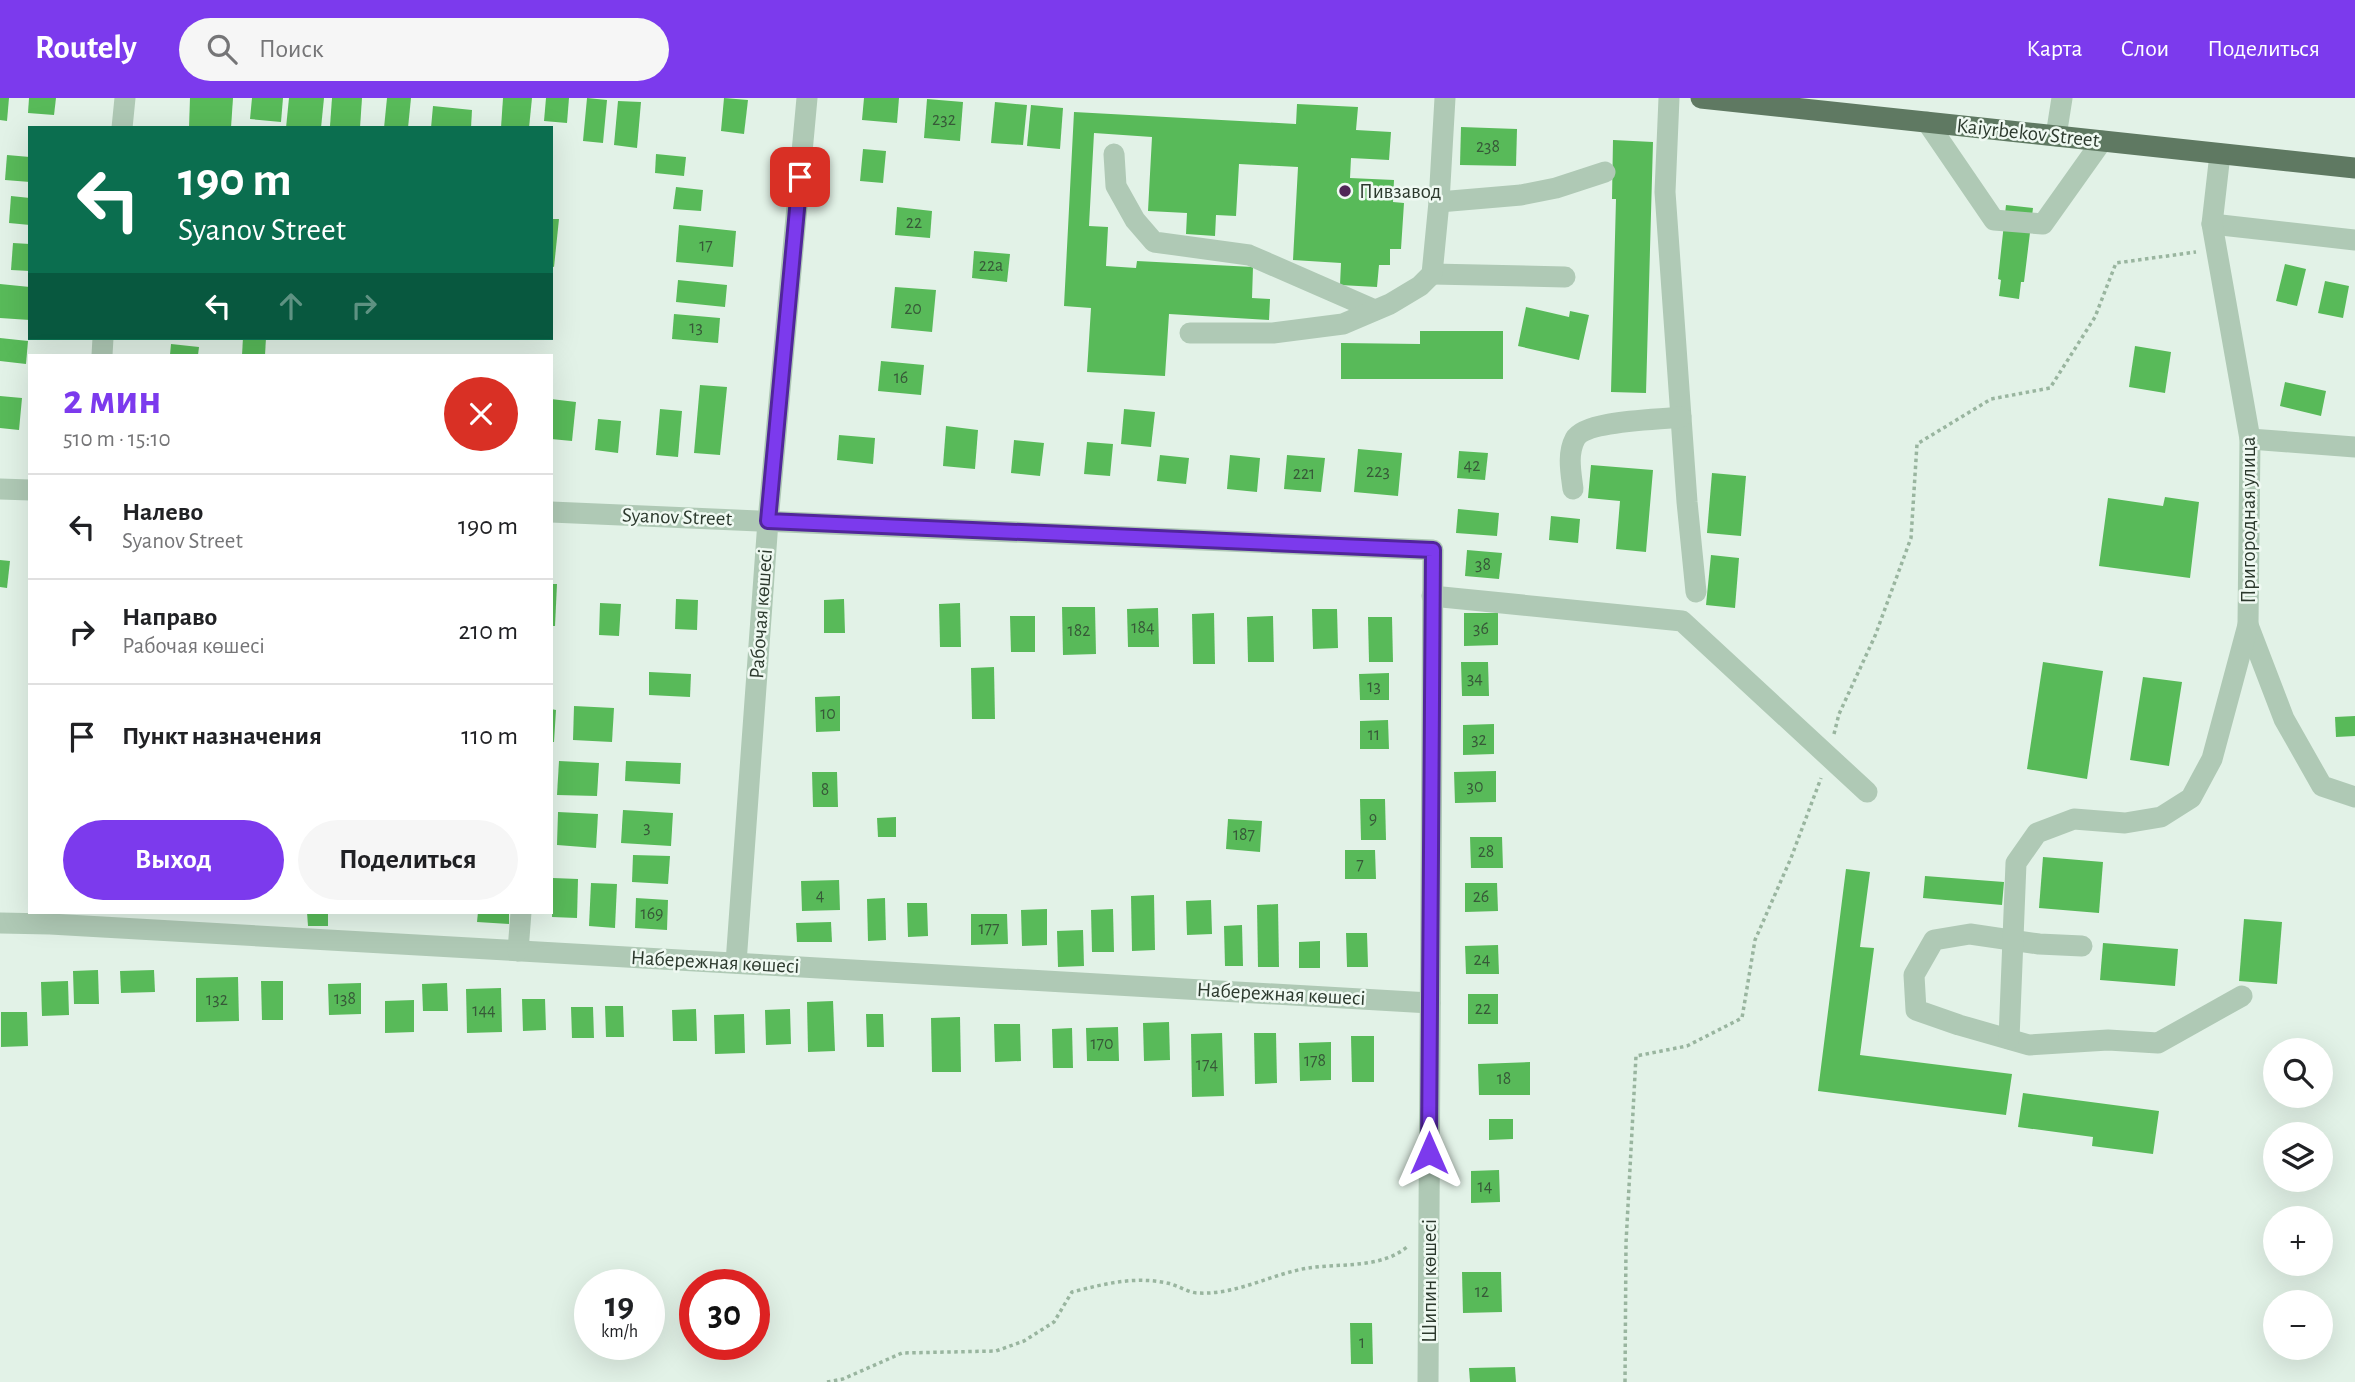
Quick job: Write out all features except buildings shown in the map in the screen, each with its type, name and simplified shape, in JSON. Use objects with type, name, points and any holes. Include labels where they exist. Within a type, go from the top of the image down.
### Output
[{"type":"main road","name":"Kaiyrbekov Street","points":[[1701,98],[2355,168]]},
{"type":"street","points":[[122,126],[125,98]]},
{"type":"street","name":"Рабочая көшесі","points":[[736,963],[768,521],[807,98]]},
{"type":"street","points":[[1190,333],[1273,333],[1343,324],[1420,286],[1432,274],[1445,98]]},
{"type":"street","points":[[1669,98],[1665,192],[1696,592]]},
{"type":"street","points":[[2056,136],[2062,98]]},
{"type":"street","points":[[1927,122],[1994,220],[2043,224],[2102,141]]},
{"type":"street","points":[[1114,154],[1116,187],[1135,220],[1154,242],[1249,255],[1375,310]]},
{"type":"street","name":"Пригородная улица","points":[[2009,1039],[2016,863],[2037,833],[2074,819],[2124,823],[2161,817],[2191,798],[2212,759],[2248,625],[2250,439],[2211,225],[2220,154]]},
{"type":"street","points":[[1439,202],[1521,195],[1556,188],[1605,172]]},
{"type":"street","points":[[2211,225],[2355,240]]},
{"type":"street","points":[[1432,274],[1565,276]]},
{"type":"street","points":[[1573,489],[1570,460],[1575,438],[1585,430],[1681,417]]},
{"type":"street","points":[[2250,439],[2355,447]]},
{"type":"street","points":[[0,489],[28,490]]},
{"type":"street","name":"Syanov Street","points":[[553,512],[1433,550]]},
{"type":"street","name":"Шипин көшесі","points":[[1428,1382],[1433,550]]},
{"type":"street","points":[[1432,596],[1682,621],[1867,792]]},
{"type":"street","points":[[2248,625],[2284,719],[2322,786],[2355,797]]},
{"type":"street","points":[[517,951],[521,914]]},
{"type":"street","name":"Набережная көшесі","points":[[0,923],[51,918],[517,951],[1430,1003]]},
{"type":"street","points":[[2082,946],[1970,934],[1934,940],[1914,975],[1916,1010],[2029,1045],[2108,1040],[2158,1044],[2242,996]]},
{"type":"path","points":[[827,1382],[843,1379],[902,1353],[996,1351],[1005,1348],[1054,1322],[1072,1292],[1119,1280],[1167,1283],[1197,1293],[1242,1288],[1307,1269],[1356,1265],[1398,1254],[1429,1228]]},
{"type":"place","name":"Пивзавод","points":[[1345,191]]},
{"type":"route","points":[[800,177],[768,521],[1433,550],[1429,1153]]}]
